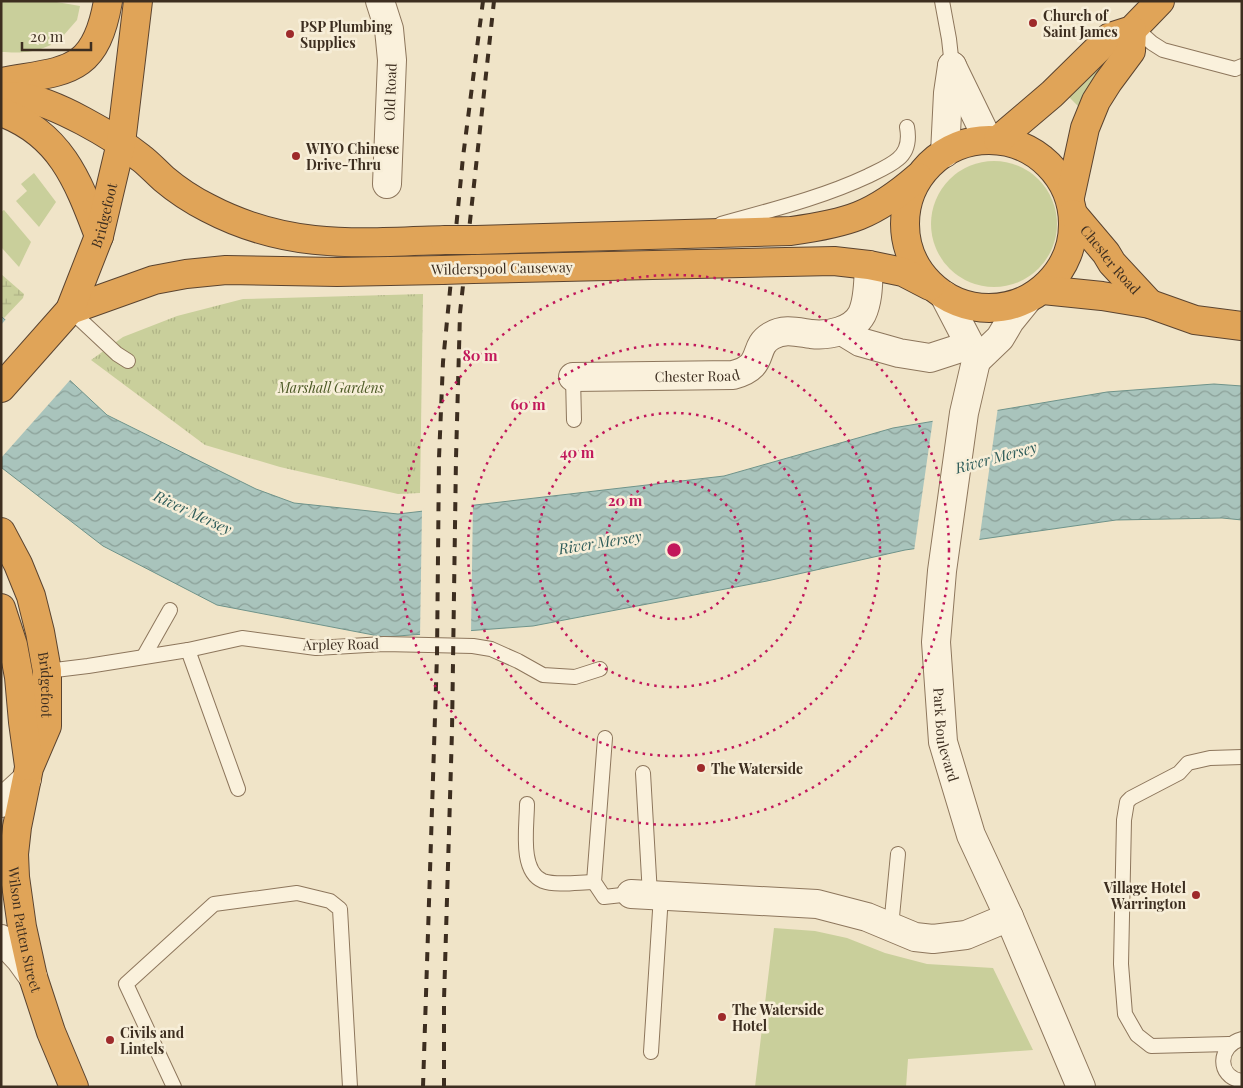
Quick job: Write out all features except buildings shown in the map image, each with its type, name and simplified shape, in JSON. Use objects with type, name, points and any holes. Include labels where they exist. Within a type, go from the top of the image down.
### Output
[{"type":"highway","points":[[1,82],[44,76],[61,71],[79,62],[94,47],[104,23],[108,1]]},
{"type":"highway","name":"Bridgefoot","points":[[1,388],[65,316],[99,236],[121,143],[138,1]]},
{"type":"highway","points":[[993,140],[1052,94],[1110,37],[1133,28],[1160,1]]},
{"type":"highway","points":[[1071,206],[1061,180],[1044,160],[1034,153],[1017,144],[993,140],[965,143],[945,152],[932,162],[921,175],[910,197],[905,226],[908,246],[918,269],[939,292],[959,303],[976,308],[994,309],[1011,306],[1035,295],[1061,269],[1072,243],[1071,206],[1085,128],[1096,102],[1131,51],[1133,28]]},
{"type":"highway","points":[[1,96],[21,97],[48,105],[121,143]]},
{"type":"highway","points":[[1,112],[12,116],[48,139],[73,175],[87,204],[99,236]]},
{"type":"highway","name":"Wilderspool Causeway","points":[[121,143],[192,199],[233,220],[296,239],[319,242],[476,240],[791,231],[831,226],[864,215],[896,197],[921,175]]},
{"type":"highway","name":"Chester Road","points":[[1071,206],[1112,263],[1150,304]]},
{"type":"highway","name":"Wilderspool Causeway","points":[[65,316],[144,283],[186,274],[226,270],[337,272],[834,261],[869,265],[903,272],[939,292]]},
{"type":"highway","name":"Chester Road","points":[[1035,295],[1102,296],[1150,304],[1195,320],[1242,326]]},
{"type":"highway","name":"Bridgefoot","points":[[1,532],[18,564],[31,596],[47,670],[47,726],[28,773]]},
{"type":"highway","name":"Bridgefoot","points":[[1,608],[13,645],[19,677],[28,773]]},
{"type":"highway","name":"Wilson Patten Street","points":[[28,773],[17,827],[14,854],[15,877],[33,978],[51,1032],[74,1087]]},
{"type":"street","name":"Old Road","points":[[380,1],[389,29],[392,60],[387,184]]},
{"type":"street","points":[[952,66],[993,140]]},
{"type":"street","points":[[945,152],[948,93],[952,66]]},
{"type":"street","points":[[869,265],[866,301],[861,315],[853,324],[842,331],[860,342],[930,358],[972,363],[1000,338],[1010,321],[1035,295]]},
{"type":"street","points":[[939,292],[972,363]]},
{"type":"street","name":"Chester Road","points":[[573,377],[733,375],[745,372],[752,367],[762,346],[769,337],[779,332],[792,330],[814,334],[828,334],[842,331]]},
{"type":"street","name":"Park Boulevard","points":[[972,363],[942,571],[936,642],[943,742],[971,835],[1009,917],[1080,1087]]},
{"type":"street","points":[[1,803],[28,773]]},
{"type":"street","points":[[647,895],[817,904],[867,918],[915,937],[933,939],[966,935],[1009,917]]},
{"type":"street","points":[[1,939],[20,959],[33,978]]},
{"type":"lane","points":[[942,1],[952,66]]},
{"type":"lane","points":[[1133,28],[1152,43],[1172,53],[1235,69],[1242,66]]},
{"type":"lane","name":"Wilderspool Causeway","points":[[684,234],[804,200],[846,186],[880,170],[899,158],[906,148],[909,138],[907,127]]},
{"type":"lane","points":[[65,316],[128,362]]},
{"type":"lane","name":"Chester Road","points":[[573,377],[574,420]]},
{"type":"lane","points":[[144,656],[170,610]]},
{"type":"lane","name":"Arpley Road","points":[[47,670],[88,666],[188,650],[242,638],[316,648],[384,644],[473,646],[491,649],[543,675],[575,677],[600,669]]},
{"type":"lane","points":[[188,650],[238,789]]},
{"type":"lane","points":[[605,738],[594,882],[604,897],[647,895]]},
{"type":"lane","points":[[1236,1042],[1151,1046],[1137,1035],[1125,1014],[1121,964],[1124,820],[1127,802],[1131,798],[1179,773],[1188,764],[1210,758],[1242,757]]},
{"type":"lane","points":[[643,773],[651,1052]]},
{"type":"lane","points":[[527,804],[527,859],[530,868],[536,876],[544,881],[594,882]]},
{"type":"lane","points":[[892,927],[898,854]]},
{"type":"lane","points":[[174,1087],[126,984],[214,904],[297,893],[330,901],[340,909],[350,1087]]},
{"type":"lane","points":[[1236,1042],[1223,1057],[1223,1065],[1231,1077],[1242,1081]]},
{"type":"green space","points":[[1,1],[51,1],[80,6],[77,20],[63,36],[58,31],[48,40],[51,45],[26,52],[1,52]]},
{"type":"green space","points":[[1112,55],[1090,84],[1078,106],[1067,95]]},
{"type":"green space","points":[[994,161],[1018,166],[1038,180],[1052,200],[1057,224],[1052,248],[1038,268],[1018,282],[994,287],[970,282],[950,268],[936,248],[931,224],[936,200],[950,180],[970,166]]},
{"type":"green space","points":[[34,173],[56,202],[39,227],[16,201],[27,191],[21,184]]},
{"type":"green space","points":[[4,210],[31,242],[19,267],[1,247],[1,212]]},
{"type":"green space","points":[[1,274],[24,294],[23,298],[4,318],[1,316]]},
{"type":"green space","name":"Marshall Gardens","points":[[423,294],[420,493],[398,494],[280,467],[205,445],[91,360],[123,337],[177,316],[243,299]]},
{"type":"green space","points":[[774,928],[815,931],[847,938],[885,953],[927,964],[993,968],[1033,1050],[908,1059],[906,1087],[755,1087]]},
{"type":"water","name":"River Mersey","points":[[1,316],[107,415],[256,489],[294,503],[398,514],[724,476],[893,428],[1107,392],[1214,384],[1242,386],[1242,520],[1222,518],[1116,520],[905,550],[767,581],[533,626],[384,637],[217,605],[103,546],[2,468]]},
{"type":"pier","points":[[7,318],[71,379],[1,458],[1,325]]},
{"type":"pier","points":[[998,407],[979,542],[914,551],[933,419]]},
{"type":"pier","points":[[473,503],[471,633],[420,637],[422,509]]},
{"type":"railway","points":[[423,1087],[437,655],[439,458],[443,362],[463,157],[483,1]]},
{"type":"railway","points":[[444,1087],[444,1000],[452,731],[460,313],[494,1]]},
{"type":"place","name":"Church of Saint James","points":[[1033,23]]},
{"type":"place","name":"PSP Plumbing Supplies","points":[[290,34]]},
{"type":"place","name":"WIYO Chinese Drive-Thru","points":[[296,156]]},
{"type":"place","name":"The Waterside","points":[[701,768]]},
{"type":"place","name":"Village Hotel Warrington","points":[[1196,895]]},
{"type":"place","name":"The Waterside Hotel","points":[[722,1017]]},
{"type":"place","name":"Civils and Lintels","points":[[110,1040]]}]
